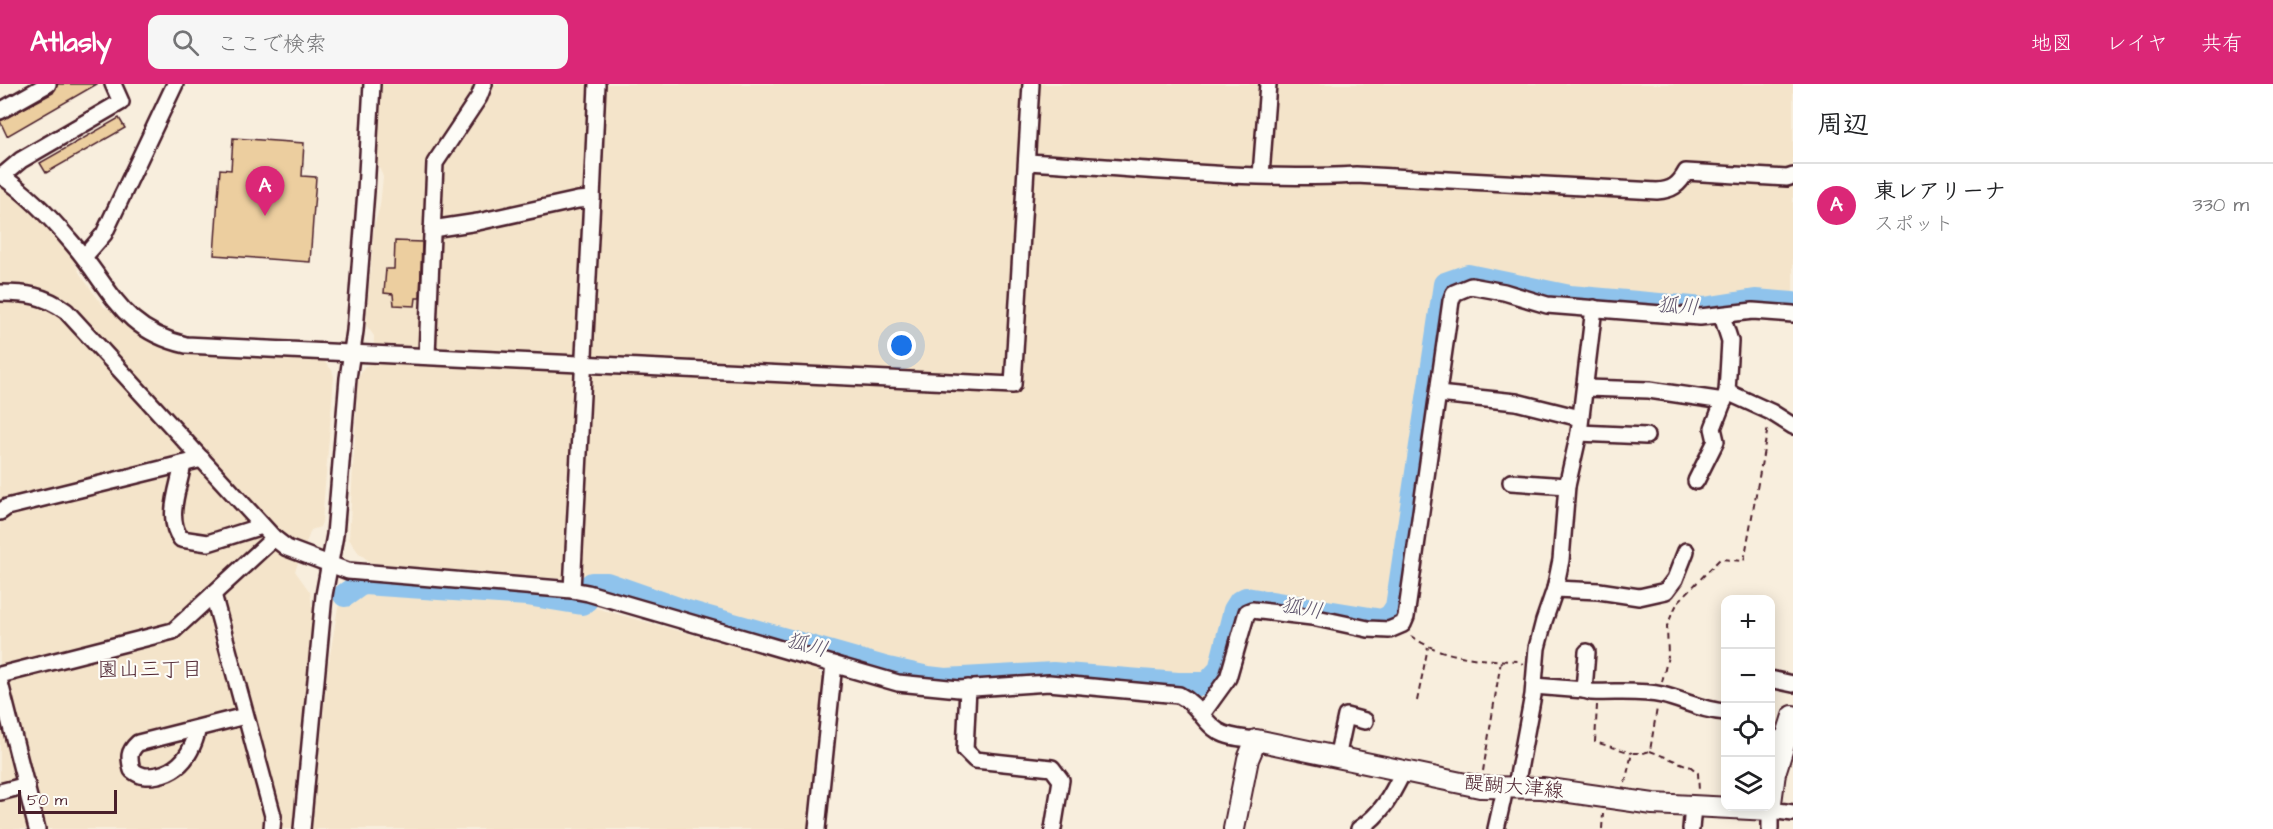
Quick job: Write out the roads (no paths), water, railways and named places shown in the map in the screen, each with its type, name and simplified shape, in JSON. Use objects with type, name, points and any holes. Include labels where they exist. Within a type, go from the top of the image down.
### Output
[{"type":"main road","points":[[1770,820],[1778,739],[1793,716]]},
{"type":"main road","name":"醍醐大津線","points":[[1256,740],[1480,787],[1510,787],[1653,804],[1696,806],[1770,820]]},
{"type":"main road","points":[[1234,829],[1248,759],[1256,740]]},
{"type":"street","points":[[0,111],[48,84]]},
{"type":"street","points":[[113,84],[121,102],[21,160],[1,175],[43,211],[84,257],[126,314],[155,336],[186,345],[1013,385],[1031,84]]},
{"type":"street","points":[[84,257],[104,234],[175,84]]},
{"type":"street","points":[[302,829],[324,595],[335,535],[366,191],[372,84]]},
{"type":"street","points":[[427,355],[435,163],[479,97],[484,84]]},
{"type":"street","points":[[572,590],[597,84]]},
{"type":"street","points":[[1261,175],[1268,84]]},
{"type":"street","points":[[1028,162],[1261,175],[1311,177],[1356,175],[1657,191],[1669,190],[1681,183],[1686,172],[1787,178],[1793,176]]},
{"type":"street","points":[[432,229],[592,199]]},
{"type":"street","points":[[1202,714],[1228,678],[1247,612],[1252,610],[1312,617],[1368,629],[1389,630],[1403,624],[1408,605],[1451,301],[1454,293],[1471,286],[1547,304],[1700,317],[1753,311],[1793,314]]},
{"type":"street","points":[[0,293],[25,292],[41,296],[66,311],[274,538],[287,548],[330,564],[356,572],[572,590],[898,683],[968,688],[1049,683],[1179,695],[1191,701],[1219,732],[1232,737],[1256,740]]},
{"type":"street","points":[[1496,829],[1503,798],[1510,787],[1535,679],[1537,648],[1555,589],[1561,560],[1567,486],[1585,388],[1594,308]]},
{"type":"street","points":[[1696,481],[1716,441],[1713,428],[1726,396],[1730,341],[1722,316]]},
{"type":"street","points":[[1585,388],[1726,396],[1771,412],[1793,426]]},
{"type":"street","points":[[1438,394],[1516,402],[1579,425],[1646,436]]},
{"type":"street","points":[[0,512],[7,507],[202,459]]},
{"type":"street","points":[[183,464],[172,520],[181,539],[207,543],[262,526]]},
{"type":"street","points":[[1511,482],[1567,486]]},
{"type":"street","points":[[0,675],[173,631],[274,538]]},
{"type":"street","points":[[1555,589],[1599,591],[1639,597],[1666,591],[1675,579],[1686,551]]},
{"type":"street","points":[[213,594],[273,816],[272,829]]},
{"type":"street","points":[[1587,652],[1591,691]]},
{"type":"street","points":[[817,829],[834,664]]},
{"type":"street","points":[[1535,679],[1591,691],[1660,694],[1698,705],[1706,710],[1721,708]]},
{"type":"street","points":[[1775,680],[1793,684]]},
{"type":"street","points":[[0,683],[37,829]]},
{"type":"street","points":[[968,688],[965,750],[975,760],[1052,768],[1061,780],[1053,829]]},
{"type":"street","points":[[198,728],[195,741],[178,768],[148,777],[132,770],[129,757],[131,749],[138,743],[245,716]]},
{"type":"street","points":[[1337,758],[1347,716],[1365,721]]},
{"type":"street","points":[[1359,829],[1374,819],[1385,805],[1403,772]]},
{"type":"street","points":[[0,792],[27,785]]},
{"type":"street","points":[[1691,829],[1696,806]]},
{"type":"street","points":[[1770,820],[1793,813]]},
{"type":"waterway","name":"狐川","points":[[592,584],[607,584],[684,611],[888,669],[928,678],[945,680],[1053,674],[1178,684],[1207,684],[1220,670],[1235,610],[1240,602],[1246,599],[1382,621],[1391,616],[1397,607],[1445,284],[1468,276],[1570,297],[1704,309],[1755,301],[1793,304]]},
{"type":"waterway","name":"狐川","points":[[345,595],[364,583],[527,594],[582,603],[586,600]]},
{"type":"place","name":"東レアリーナ","points":[[265,216]]},
{"type":"district","name":"園山三丁目","points":[[150,669]]}]
